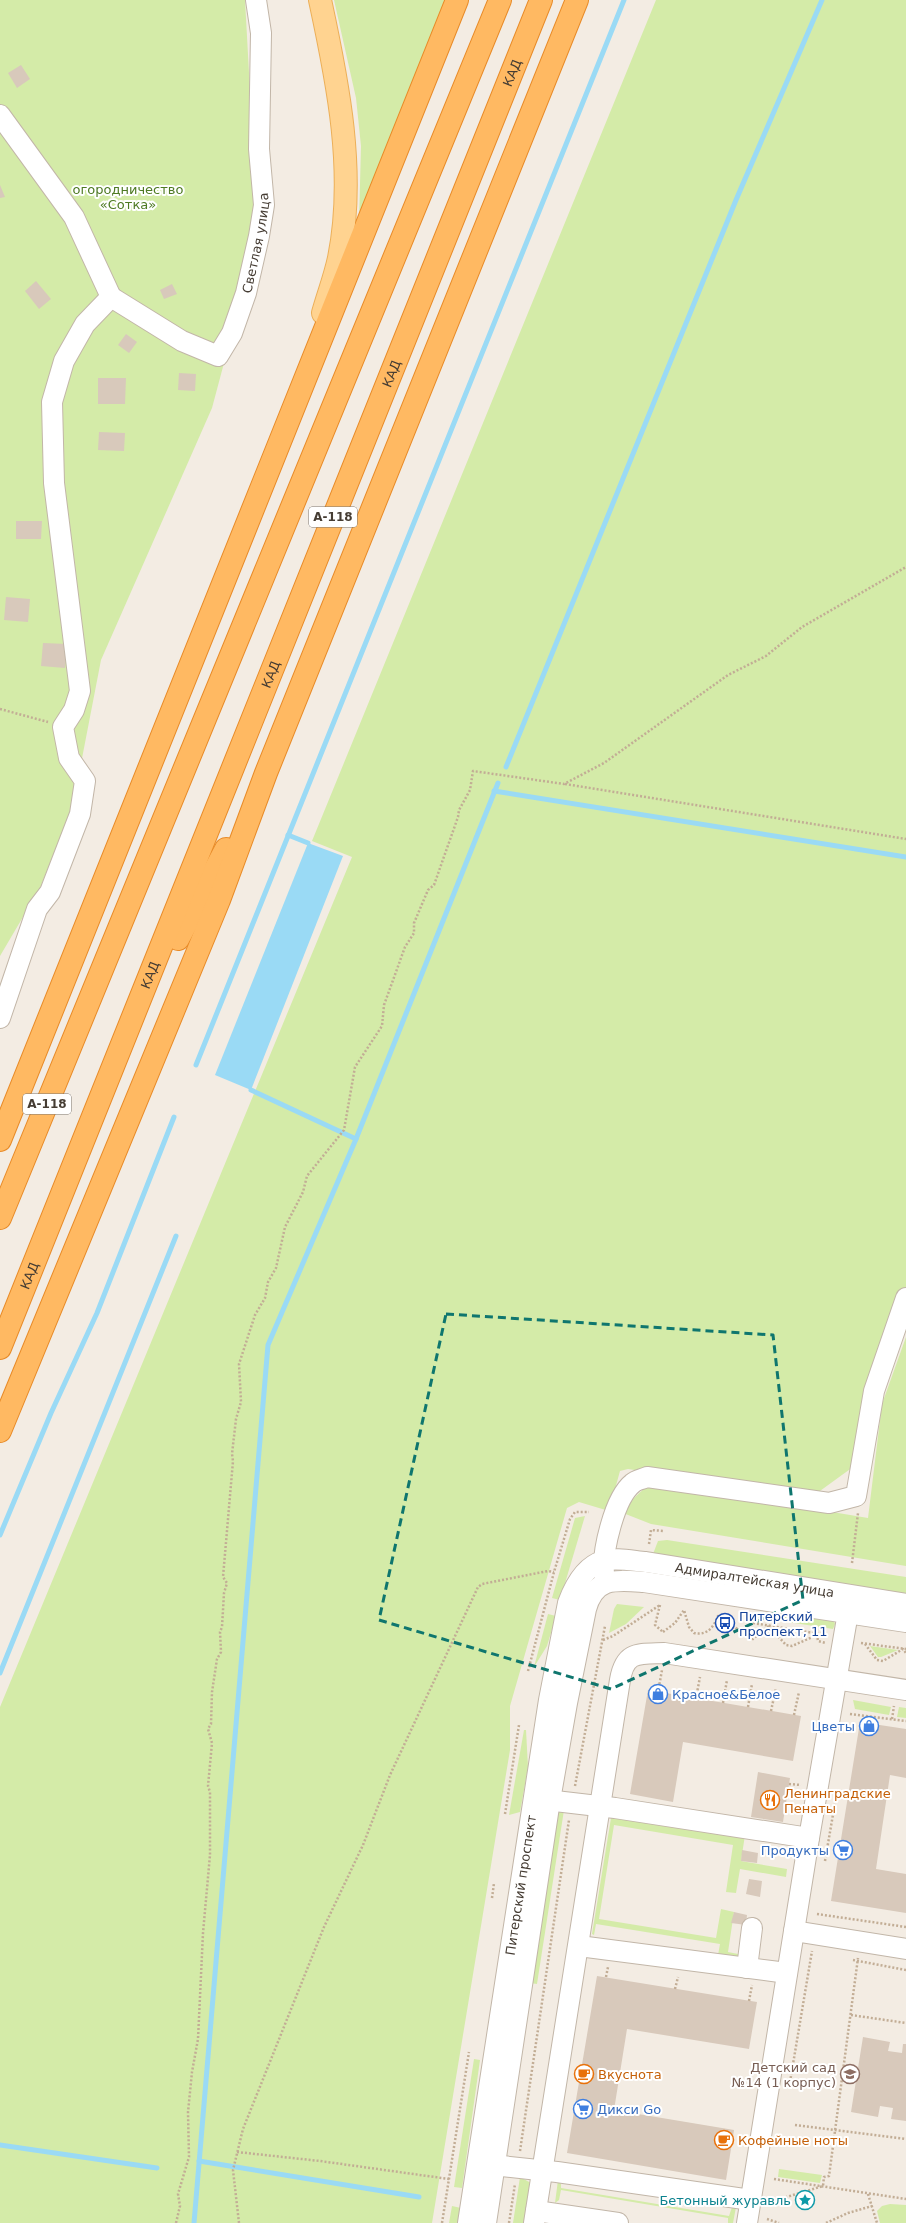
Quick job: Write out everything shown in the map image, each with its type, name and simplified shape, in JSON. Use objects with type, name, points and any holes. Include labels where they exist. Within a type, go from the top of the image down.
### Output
[{"type":"highway","points":[[0,1140],[457,0]]},
{"type":"highway","name":"А-118","points":[[0,1218],[500,0]]},
{"type":"highway","name":"КАД","points":[[0,1348],[541,0]]},
{"type":"highway","points":[[0,1431],[219,900],[266,773],[576,0]]},
{"type":"highway","points":[[126,1035],[266,773]]},
{"type":"main road","points":[[300,391],[339,258],[345,210],[346,175],[340,105],[320,0]]},
{"type":"street","name":"Светлая улица","points":[[111,297],[182,341],[218,356],[232,333],[251,273],[264,206],[259,150],[261,33],[256,0]]},
{"type":"street","points":[[0,115],[74,216],[111,297],[85,324],[64,361],[52,402],[54,483],[80,691],[74,710],[63,727],[69,758],[85,781],[80,814],[50,892],[37,910],[0,1018]]},
{"type":"street","points":[[605,1582],[603,1561],[612,1520],[633,1483],[647,1477],[829,1503],[856,1496],[874,1391],[906,1298]]},
{"type":"street","name":"Адмиралтейская улица","points":[[603,1561],[646,1562],[849,1605],[906,1622]]},
{"type":"street","name":"Питерский проспект","points":[[468,2223],[486,2164],[542,1799],[550,1694],[568,1603],[572,1592],[584,1574],[603,1561]]},
{"type":"street","name":"Адмиралтейская улица","points":[[605,1582],[624,1580],[849,1605],[906,1604]]},
{"type":"street","name":"Питерский проспект","points":[[542,1799],[567,1703],[586,1609],[590,1597],[596,1588],[605,1582]]},
{"type":"street","points":[[747,2223],[835,1679],[849,1605]]},
{"type":"street","points":[[618,2223],[535,2217],[622,1669],[626,1660],[634,1654],[678,1655],[835,1679],[900,1697]]},
{"type":"street","points":[[542,1799],[600,1806],[809,1838]]},
{"type":"street","points":[[750,1976],[752,1928]]},
{"type":"street","points":[[794,1931],[906,1948]]},
{"type":"street","points":[[579,1946],[750,1976],[787,1973]]},
{"type":"street","points":[[486,2164],[751,2200]]},
{"type":"street","name":"Питерский проспект","points":[[486,2164],[486,2223]]},
{"type":"path","points":[[564,784],[604,763],[728,675],[766,656],[802,628],[906,567]]},
{"type":"path","points":[[0,709],[28,717]]},
{"type":"path","points":[[176,2223],[180,2206],[178,2194],[189,2157],[188,2112],[192,2072],[198,2039],[202,1956],[211,1834],[210,1792],[208,1786],[212,1743],[208,1728],[211,1724],[212,1692],[216,1666],[221,1652],[220,1632],[222,1627],[224,1593],[227,1583],[223,1577],[233,1461],[232,1454],[236,1419],[241,1402],[240,1364],[255,1315],[265,1298],[268,1282],[276,1268],[285,1226],[289,1216],[303,1192],[307,1176],[344,1130],[354,1067],[382,1026],[386,998],[405,947],[414,934],[414,923],[428,890],[434,886],[458,817],[459,810],[470,790],[473,771],[564,784],[906,839]]},
{"type":"path","points":[[528,1671],[554,1572],[570,1520],[575,1512],[589,1512]]},
{"type":"path","points":[[852,1563],[857,1526]]},
{"type":"path","points":[[649,1548],[652,1530],[664,1531]]},
{"type":"path","points":[[239,2223],[233,2170],[243,2129],[324,1927],[363,1845],[403,1746],[478,1588],[488,1582],[500,1582],[548,1571],[554,1572]]},
{"type":"path","points":[[603,1640],[613,1636],[660,1604],[655,1625],[664,1632],[675,1623],[684,1610],[690,1627],[694,1633],[698,1634],[710,1630],[715,1625],[718,1616],[721,1627],[725,1629],[735,1627],[750,1639],[753,1639],[769,1626]]},
{"type":"path","points":[[753,1623],[828,1636]]},
{"type":"path","points":[[576,1776],[605,1626]]},
{"type":"path","points":[[769,1626],[786,1645],[792,1646],[817,1634]]},
{"type":"path","points":[[817,1634],[818,1641],[823,1643]]},
{"type":"path","points":[[864,1644],[905,1649],[883,1661],[877,1660],[864,1644]]},
{"type":"path","points":[[905,1649],[906,1653]]},
{"type":"path","points":[[658,1692],[662,1666]]},
{"type":"path","points":[[696,1698],[700,1672]]},
{"type":"path","points":[[723,1703],[728,1676]]},
{"type":"path","points":[[748,1707],[753,1680]]},
{"type":"path","points":[[771,1711],[776,1683]]},
{"type":"path","points":[[794,1715],[800,1687]]},
{"type":"path","points":[[892,1719],[900,1697]]},
{"type":"path","points":[[850,1714],[906,1721]]},
{"type":"path","points":[[505,1814],[519,1725]]},
{"type":"path","points":[[789,1784],[803,1786]]},
{"type":"path","points":[[519,2152],[569,1826]]},
{"type":"path","points":[[492,1898],[494,1883]]},
{"type":"path","points":[[816,1914],[906,1927]]},
{"type":"path","points":[[790,2084],[813,1944]]},
{"type":"path","points":[[822,2186],[824,2176],[829,2176],[859,1951]]},
{"type":"path","points":[[749,2001],[750,1976]]},
{"type":"path","points":[[851,2015],[906,2023]]},
{"type":"path","points":[[442,2223],[469,2052]]},
{"type":"path","points":[[844,2072],[857,2074]]},
{"type":"path","points":[[795,2125],[906,2139]]},
{"type":"path","points":[[237,2152],[320,2161],[449,2179]]},
{"type":"path","points":[[509,2223],[516,2178]]},
{"type":"path","points":[[774,2178],[906,2199]]},
{"type":"path","points":[[770,2202],[822,2186]]},
{"type":"path","points":[[868,2194],[877,2223]]},
{"type":"path","points":[[826,2223],[848,2213],[872,2206]]},
{"type":"path","points":[[767,2219],[779,2223]]},
{"type":"highlighted area","points":[[446,1314],[773,1335],[803,1600],[611,1689],[379,1620]]},
{"type":"green space","name":"огородничество «Сотка»","points":[[0,0],[245,0],[256,200],[232,333],[212,408],[101,660],[73,805],[40,888],[0,956]]},
{"type":"green space","points":[[334,0],[449,0],[359,222],[361,146],[356,98]]},
{"type":"green space","points":[[656,0],[906,0],[906,1287],[869,1382],[853,1467],[813,1496],[628,1469],[620,1471],[609,1511],[579,1502],[567,1508],[510,1706],[510,1750],[432,2223],[0,2223],[0,1707],[352,857],[312,841]]},
{"type":"green space","points":[[906,1337],[906,1566],[651,1524],[623,1513],[634,1498],[648,1485],[683,1487],[868,1518],[882,1404]]},
{"type":"green space","points":[[585,1516],[560,1600],[552,1598],[575,1518]]},
{"type":"green space","points":[[667,1540],[906,1577],[906,1594],[653,1554],[658,1541]]},
{"type":"green space","points":[[617,1604],[644,1607],[626,1624],[609,1633],[614,1609]]},
{"type":"green space","points":[[548,1614],[556,1616],[547,1646],[534,1667]]},
{"type":"green space","points":[[787,1615],[833,1619],[835,1624],[833,1629],[755,1617]]},
{"type":"green space","points":[[870,1646],[898,1650],[878,1657]]},
{"type":"green space","points":[[853,1700],[891,1707],[889,1715],[855,1709]]},
{"type":"green space","points":[[899,1707],[906,1708],[906,1718],[897,1717]]},
{"type":"green space","points":[[524,1730],[526,1730],[528,1767],[520,1812],[509,1815]]},
{"type":"green space","points":[[557,1810],[564,1810],[537,1984],[530,1983]]},
{"type":"green space","points":[[612,1812],[745,1835],[741,1861],[787,1869],[786,1877],[740,1869],[736,1893],[726,1892],[733,1845],[614,1825],[599,1919],[716,1938],[721,1909],[734,1912],[728,1952],[738,1954],[737,1959],[718,1955],[720,1944],[596,1924],[594,1935],[592,1934]]},
{"type":"green space","points":[[474,2059],[480,2060],[462,2188],[454,2187]]},
{"type":"green space","points":[[779,2169],[822,2175],[820,2183],[778,2177]]},
{"type":"green space","points":[[520,2177],[531,2183],[528,2223],[513,2223]]},
{"type":"green space","points":[[558,2180],[561,2184],[561,2188],[729,2216],[732,2207],[736,2207],[733,2223],[728,2223],[728,2218],[561,2190],[559,2200],[555,2203]]},
{"type":"green space","points":[[890,2204],[906,2205],[906,2223],[880,2223],[877,2211],[882,2206]]},
{"type":"green space","points":[[452,2206],[461,2208],[458,2223],[449,2223]]},
{"type":"water","points":[[308,843],[343,856],[251,1090],[215,1075]]},
{"type":"building","points":[[21,65],[30,79],[17,88],[8,73]]},
{"type":"building","points":[[0,185],[5,197],[0,198]]},
{"type":"building","points":[[36,281],[51,299],[39,309],[25,291]]},
{"type":"building","points":[[172,284],[177,294],[164,299],[160,290]]},
{"type":"building","points":[[126,334],[137,342],[129,353],[118,345]]},
{"type":"building","points":[[179,373],[196,374],[195,391],[178,390]]},
{"type":"building","points":[[98,378],[126,378],[125,404],[98,404]]},
{"type":"building","points":[[99,432],[125,433],[124,451],[98,450]]},
{"type":"building","points":[[16,521],[42,521],[41,539],[16,539]]},
{"type":"building","points":[[6,597],[30,599],[28,622],[4,620]]},
{"type":"building","points":[[43,643],[67,644],[65,668],[41,666]]},
{"type":"building","points":[[648,1690],[801,1716],[793,1761],[683,1742],[673,1802],[630,1794]]},
{"type":"building","points":[[860,1722],[906,1729],[906,1778],[890,1775],[876,1869],[906,1874],[906,1913],[831,1901]]},
{"type":"building","name":"Ленинградские Пенаты","points":[[758,1772],[790,1778],[783,1822],[751,1817]]},
{"type":"building","points":[[742,1850],[758,1853],[757,1863],[741,1861]]},
{"type":"building","points":[[749,1879],[762,1881],[760,1897],[746,1894]]},
{"type":"building","points":[[734,1912],[747,1915],[746,1925],[731,1923]]},
{"type":"building","points":[[597,1976],[757,2002],[749,2049],[627,2029],[614,2110],[734,2130],[726,2180],[567,2153]]},
{"type":"building","points":[[863,2037],[890,2042],[888,2051],[902,2053],[903,2044],[906,2044],[906,2121],[891,2119],[893,2108],[880,2106],[878,2117],[851,2112]]},
{"type":"waterway","points":[[196,1065],[624,0]]},
{"type":"waterway","points":[[506,767],[736,200],[822,0]]},
{"type":"waterway","points":[[194,2223],[268,1345],[356,1139],[498,783]]},
{"type":"waterway","points":[[494,791],[906,857]]},
{"type":"waterway","points":[[288,835],[308,843]]},
{"type":"waterway","points":[[251,1090],[356,1139]]},
{"type":"waterway","points":[[0,1535],[51,1413],[97,1313],[174,1117]]},
{"type":"waterway","points":[[0,1673],[176,1236]]},
{"type":"waterway","points":[[0,2145],[157,2168]]},
{"type":"waterway","points":[[199,2161],[419,2197]]},
{"type":"place","name":"Питерский проспект, 11","points":[[725,1623]]},
{"type":"place","name":"Красное&Белое","points":[[658,1694]]},
{"type":"place","name":"Цветы","points":[[869,1726]]},
{"type":"place","name":"Ленинградские Пенаты","points":[[770,1800]]},
{"type":"place","name":"Продукты","points":[[843,1850]]},
{"type":"place","name":"Вкуснота","points":[[584,2074]]},
{"type":"place","name":"Детский сад №14 (1 корпус)","points":[[850,2074]]},
{"type":"place","name":"Дикси Go","points":[[583,2109]]},
{"type":"place","name":"Кофейные ноты","points":[[724,2140]]},
{"type":"place","name":"Бетонный журавль","points":[[805,2200]]}]
